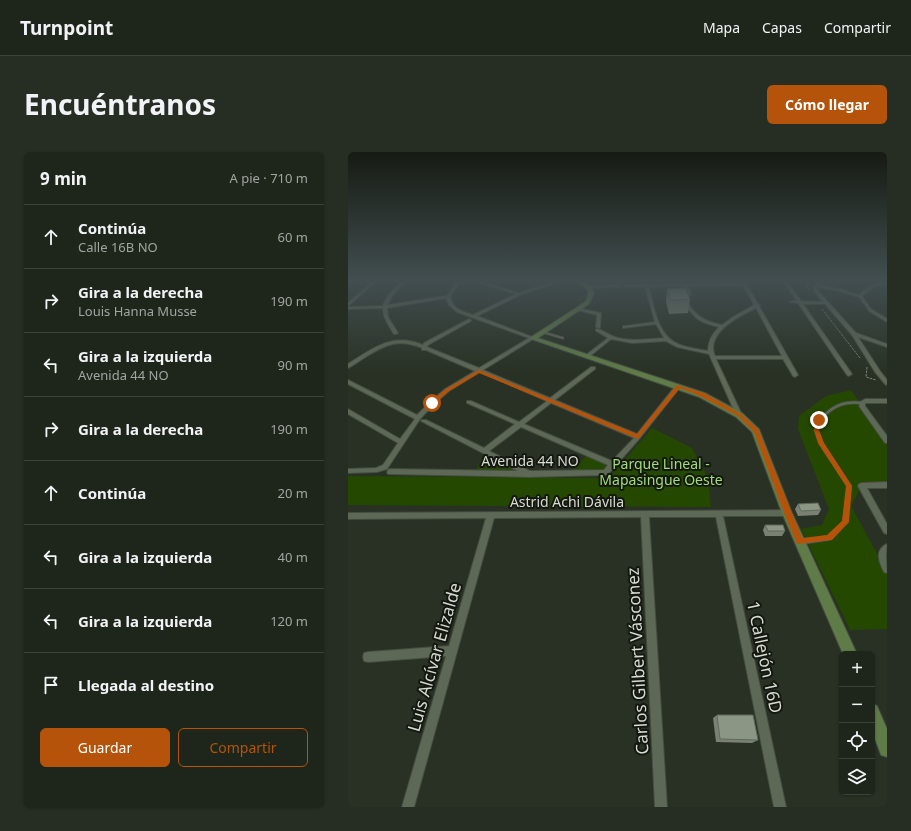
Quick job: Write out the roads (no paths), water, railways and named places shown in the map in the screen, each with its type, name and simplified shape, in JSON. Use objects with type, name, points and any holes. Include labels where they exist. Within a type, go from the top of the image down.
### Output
[{"type":"street","points":[[385,312],[385,319],[396,333]]},
{"type":"street","points":[[459,312],[471,319],[678,386],[702,395],[740,415],[756,431],[787,513],[849,651]]},
{"type":"street","points":[[424,349],[426,344],[485,312]]},
{"type":"street","points":[[348,471],[382,468],[389,463],[432,403],[448,390],[574,312]]},
{"type":"street","points":[[589,312],[599,314],[598,328],[606,335],[626,341],[668,339]]},
{"type":"street","points":[[655,312],[658,323],[668,339],[676,345],[712,355],[785,357]]},
{"type":"street","points":[[691,312],[693,315],[706,323],[723,327]]},
{"type":"street","points":[[740,415],[712,355],[712,339],[723,327],[745,312]]},
{"type":"street","points":[[761,312],[795,375]]},
{"type":"street","points":[[807,312],[848,374]]},
{"type":"street","points":[[833,312],[854,334],[886,382]]},
{"type":"street","points":[[872,312],[887,322]]},
{"type":"street","points":[[625,327],[658,323]]},
{"type":"street","points":[[854,334],[887,346]]},
{"type":"street","points":[[588,356],[609,339]]},
{"type":"street","points":[[348,366],[382,345],[401,341],[412,342],[424,349],[638,437]]},
{"type":"street","points":[[485,451],[593,368]]},
{"type":"street","points":[[348,382],[530,474]]},
{"type":"street","name":"Avenida 44 NO","points":[[390,472],[530,474],[606,472],[638,437],[678,386]]},
{"type":"street","points":[[887,401],[865,401],[862,403],[862,406],[887,441]]},
{"type":"street","points":[[469,402],[614,465]]},
{"type":"street","points":[[348,411],[402,443]]},
{"type":"street","points":[[887,485],[862,486],[887,531]]},
{"type":"street","name":"Astrid Achi Dávila","points":[[348,516],[787,513]]},
{"type":"street","name":"Carlos Gilbert Vásconez","points":[[645,514],[660,807]]},
{"type":"street","name":"1 Callejón 16D","points":[[719,514],[780,807]]},
{"type":"street","name":"Luis Alcívar Elizalde","points":[[408,807],[491,515]]},
{"type":"street","points":[[887,548],[882,552],[881,557],[887,569]]},
{"type":"street","points":[[368,657],[453,651]]},
{"type":"street","points":[[875,719],[887,749]]},
{"type":"lane","points":[[542,332],[563,338]]},
{"type":"lane","points":[[800,542],[829,538],[845,522],[849,486],[821,443],[816,430],[819,420],[828,411],[839,404],[850,402],[862,403]]},
{"type":"park label","name":"Parque Lineal - Mapasingue Oeste","points":[[661,472]]}]
